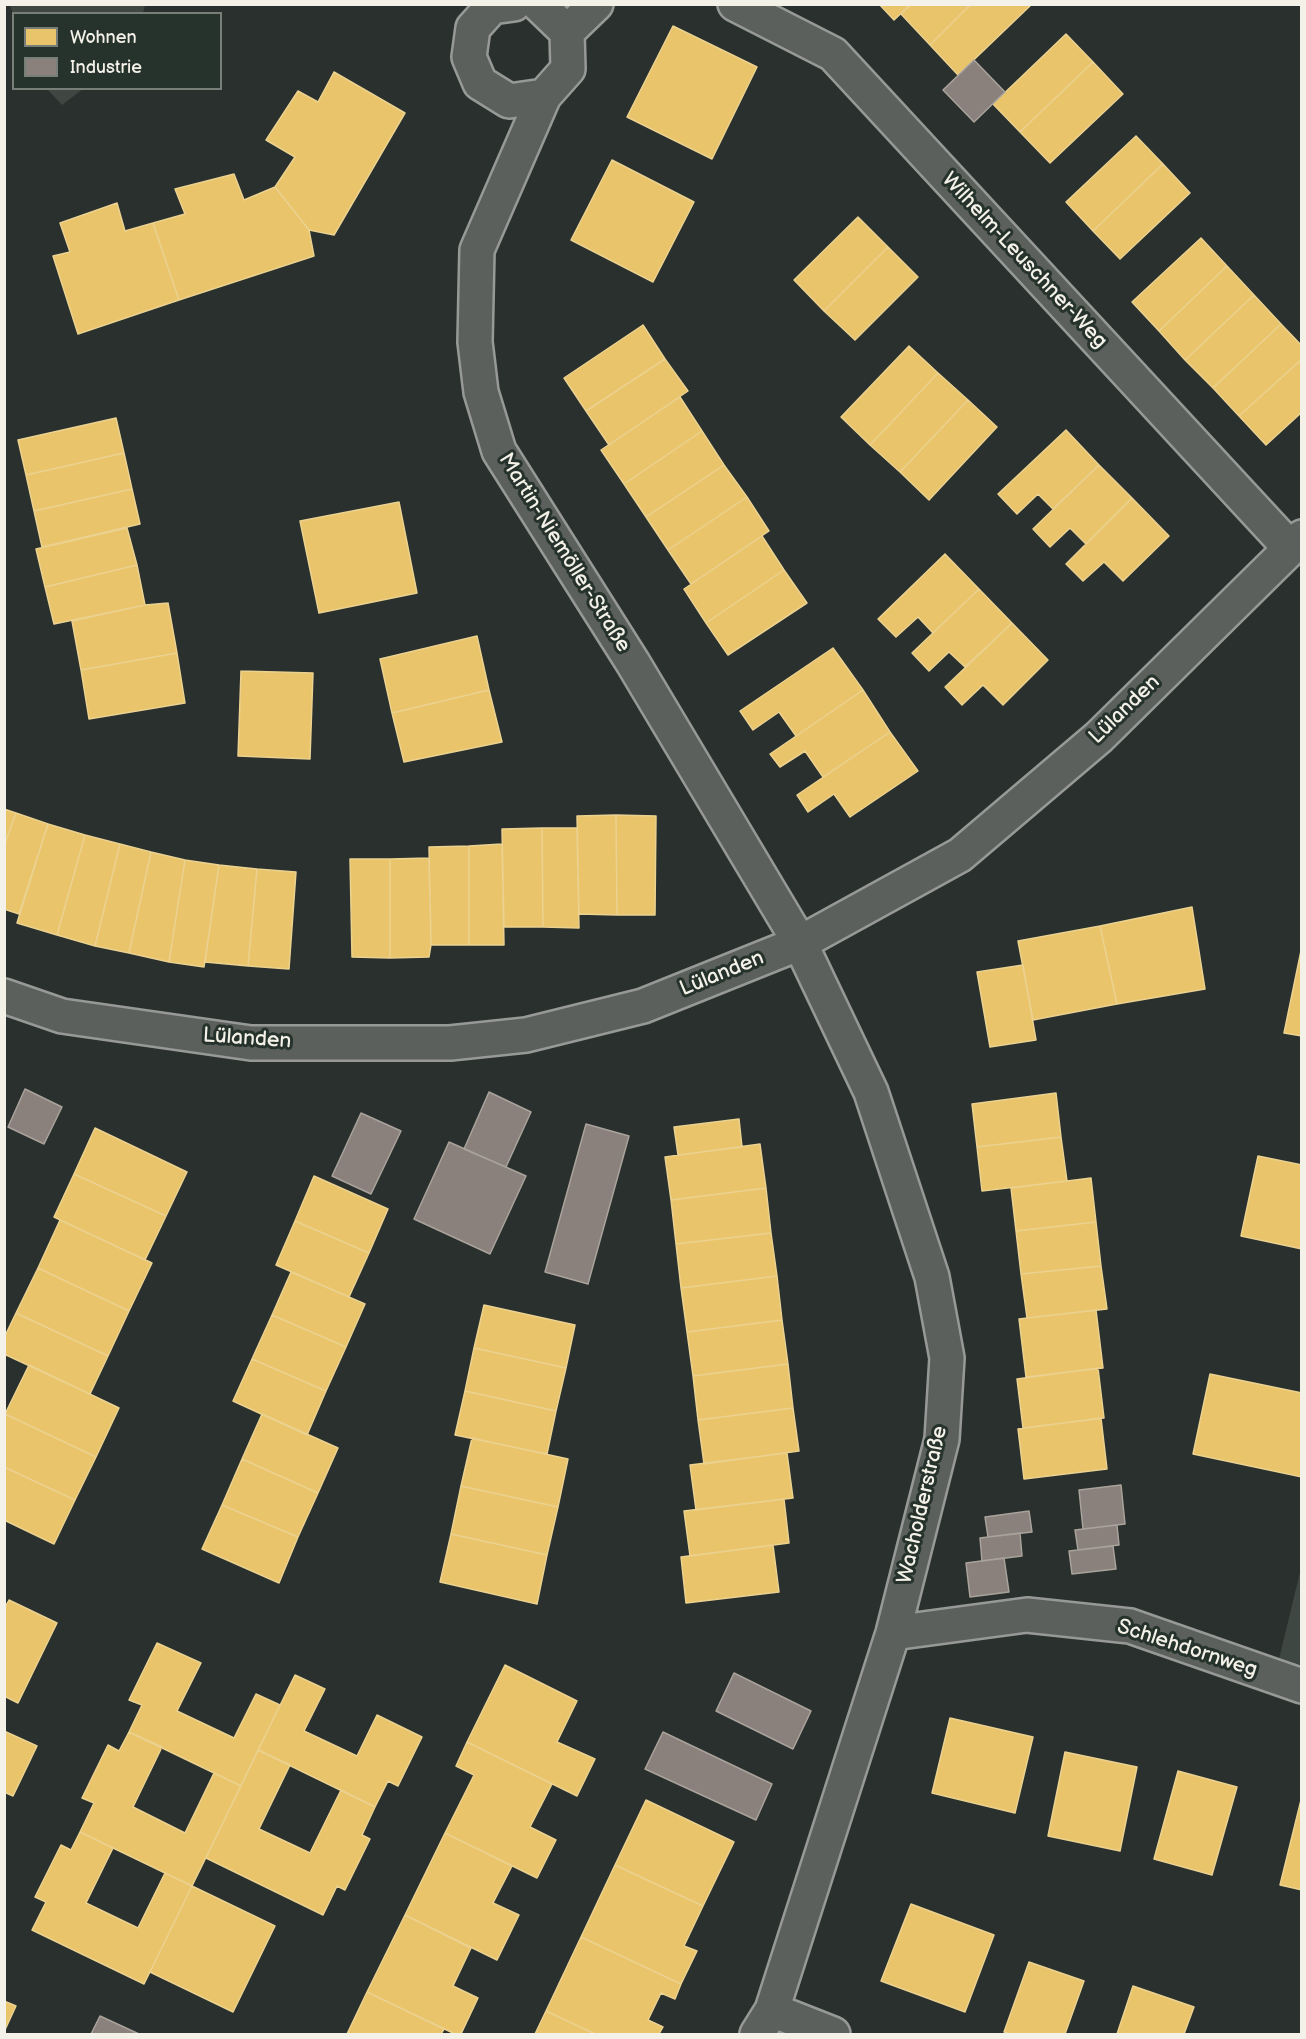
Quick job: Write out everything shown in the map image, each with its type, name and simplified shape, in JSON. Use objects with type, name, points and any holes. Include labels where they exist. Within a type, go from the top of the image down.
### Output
[{"type":"street","points":[[514,4],[492,7],[473,28],[468,57],[480,83],[509,101],[544,96]]},
{"type":"street","points":[[538,4],[567,32],[596,4]]},
{"type":"street","name":"Wilhelm-Leuschner-Weg","points":[[735,4],[833,54],[1296,543]]},
{"type":"street","name":"Martin-Niemöller-Straße","points":[[567,32],[568,69],[544,96],[477,250],[475,342],[481,392],[499,451],[633,663],[800,943]]},
{"type":"street","name":"Lülanden","points":[[4,996],[62,1016],[251,1043],[450,1043],[526,1035],[643,1006],[800,943],[960,855],[1099,737],[1296,543]]},
{"type":"street","name":"Wacholderstraße","points":[[764,2022],[893,1633],[942,1439],[947,1358],[932,1277],[872,1092],[800,943]]},
{"type":"street","name":"Schlehdornweg","points":[[893,1633],[1027,1615],[1130,1626],[1302,1686]]},
{"type":"street","points":[[764,2022],[833,2034]]},
{"type":"shaded area","points":[[10,4],[145,5],[143,12],[12,12]]},
{"type":"shaded area","points":[[48,90],[82,90],[62,105]]},
{"type":"shaded area","points":[[1301,1568],[1301,1667],[1279,1659]]},
{"type":"building: Wohnen","points":[[879,4],[911,4],[894,20]]},
{"type":"building: Wohnen","points":[[911,4],[971,4],[930,45],[901,14]]},
{"type":"building: Wohnen","points":[[971,4],[1031,5],[958,75],[930,45]]},
{"type":"building: Wohnen","points":[[673,26],[757,67],[712,159],[627,117]]},
{"type":"building: Wohnen","points":[[1066,34],[1093,62],[1020,132],[993,104]]},
{"type":"building: Wohnen","points":[[1093,62],[1123,94],[1050,163],[1020,132]]},
{"type":"building: Wohnen","points":[[334,72],[405,113],[334,235],[309,230],[275,187],[295,157],[266,140],[298,91],[318,102]]},
{"type":"building: Wohnen","points":[[1136,136],[1163,164],[1093,231],[1066,202]]},
{"type":"building: Wohnen","points":[[612,160],[694,202],[653,282],[571,240]]},
{"type":"building: Wohnen","points":[[1163,164],[1190,193],[1120,259],[1093,231]]},
{"type":"building: Wohnen","points":[[234,174],[244,200],[275,187],[309,230],[314,256],[179,300],[153,223],[185,214],[175,189]]},
{"type":"building: Wohnen","points":[[117,203],[125,231],[153,223],[179,300],[78,334],[53,256],[70,252],[60,223]]},
{"type":"building: Wohnen","points":[[858,217],[888,247],[824,311],[794,280]]},
{"type":"building: Wohnen","points":[[1201,238],[1227,266],[1159,331],[1132,302]]},
{"type":"building: Wohnen","points":[[888,247],[918,277],[855,340],[824,311]]},
{"type":"building: Wohnen","points":[[1227,266],[1254,295],[1185,360],[1159,331]]},
{"type":"building: Wohnen","points":[[1254,295],[1281,324],[1213,388],[1185,360]]},
{"type":"building: Wohnen","points":[[1281,324],[1302,346],[1302,359],[1239,416],[1213,388]]},
{"type":"building: Wohnen","points":[[643,325],[665,359],[586,411],[564,378]]},
{"type":"building: Wohnen","points":[[909,346],[938,373],[870,445],[841,417]]},
{"type":"building: Wohnen","points":[[665,359],[688,391],[609,445],[586,411]]},
{"type":"building: Wohnen","points":[[1302,359],[1302,412],[1266,445],[1239,416]]},
{"type":"building: Wohnen","points":[[938,373],[968,400],[900,472],[870,445]]},
{"type":"building: Wohnen","points":[[680,397],[702,431],[624,484],[601,450]]},
{"type":"building: Wohnen","points":[[968,400],[997,427],[929,500],[900,472]]},
{"type":"building: Wohnen","points":[[116,418],[124,453],[26,475],[18,440]]},
{"type":"building: Wohnen","points":[[1066,430],[1099,465],[1053,509],[1038,494],[1017,514],[998,494]]},
{"type":"building: Wohnen","points":[[702,431],[724,465],[646,517],[624,484]]},
{"type":"building: Wohnen","points":[[124,453],[132,489],[34,511],[26,475]]},
{"type":"building: Wohnen","points":[[724,465],[747,497],[668,550],[646,517]]},
{"type":"building: Wohnen","points":[[1099,465],[1132,498],[1086,544],[1070,528],[1050,547],[1033,529]]},
{"type":"building: Wohnen","points":[[132,489],[140,524],[42,547],[34,511]]},
{"type":"building: Wohnen","points":[[747,497],[769,531],[691,584],[668,550]]},
{"type":"building: Wohnen","points":[[1132,498],[1169,536],[1123,581],[1104,562],[1083,581],[1066,564]]},
{"type":"building: Wohnen","points":[[399,502],[417,593],[319,613],[300,521]]},
{"type":"building: Wohnen","points":[[127,528],[137,565],[45,587],[36,549]]},
{"type":"building: Wohnen","points":[[762,536],[784,570],[706,623],[684,589]]},
{"type":"building: Wohnen","points":[[945,554],[979,589],[933,633],[918,617],[896,637],[878,619]]},
{"type":"building: Wohnen","points":[[137,565],[145,605],[54,624],[45,587]]},
{"type":"building: Wohnen","points":[[784,570],[807,603],[728,655],[706,623]]},
{"type":"building: Wohnen","points":[[979,589],[1012,623],[965,667],[949,652],[929,671],[912,653]]},
{"type":"building: Wohnen","points":[[168,603],[177,653],[81,670],[72,621],[145,605]]},
{"type":"building: Wohnen","points":[[1012,623],[1048,660],[1003,705],[983,685],[962,705],[945,687]]},
{"type":"building: Wohnen","points":[[477,636],[489,690],[392,713],[380,659]]},
{"type":"building: Wohnen","points":[[833,648],[863,690],[796,736],[779,712],[753,730],[740,711]]},
{"type":"building: Wohnen","points":[[177,653],[185,703],[89,719],[81,670]]},
{"type":"building: Wohnen","points":[[241,671],[313,673],[310,759],[238,756]]},
{"type":"building: Wohnen","points":[[489,690],[502,742],[404,762],[392,713]]},
{"type":"building: Wohnen","points":[[863,690],[890,732],[823,777],[805,751],[780,767],[770,754]]},
{"type":"building: Wohnen","points":[[890,732],[918,771],[850,817],[834,794],[808,812],[797,795]]},
{"type":"building: Wohnen","points":[[4,809],[16,813],[4,846]]},
{"type":"building: Wohnen","points":[[16,813],[48,824],[19,914],[4,909],[4,846]]},
{"type":"building: Wohnen","points":[[616,815],[617,915],[579,914],[577,816]]},
{"type":"building: Wohnen","points":[[616,815],[656,816],[655,915],[617,915]]},
{"type":"building: Wohnen","points":[[48,824],[85,835],[57,935],[17,923]]},
{"type":"building: Wohnen","points":[[542,828],[543,927],[504,927],[502,829]]},
{"type":"building: Wohnen","points":[[542,828],[577,828],[579,928],[543,927]]},
{"type":"building: Wohnen","points":[[85,835],[120,844],[95,946],[57,935]]},
{"type":"building: Wohnen","points":[[120,844],[151,852],[129,953],[95,946]]},
{"type":"building: Wohnen","points":[[502,844],[504,945],[469,945],[469,846]]},
{"type":"building: Wohnen","points":[[469,846],[469,945],[431,945],[429,847]]},
{"type":"building: Wohnen","points":[[151,852],[185,860],[169,962],[129,953]]},
{"type":"building: Wohnen","points":[[429,858],[431,945],[429,957],[390,958],[390,859]]},
{"type":"building: Wohnen","points":[[350,859],[390,859],[390,958],[352,957]]},
{"type":"building: Wohnen","points":[[185,860],[219,865],[204,967],[169,962]]},
{"type":"building: Wohnen","points":[[219,865],[257,869],[248,966],[205,962]]},
{"type":"building: Wohnen","points":[[257,869],[296,872],[289,969],[248,966]]},
{"type":"building: Wohnen","points":[[1192,907],[1205,989],[1117,1004],[1100,926]]},
{"type":"building: Wohnen","points":[[1100,926],[1117,1004],[1033,1020],[1018,941]]},
{"type":"building: Wohnen","points":[[1302,946],[1302,1036],[1284,1033]]},
{"type":"building: Wohnen","points":[[1023,965],[1036,1040],[990,1047],[977,972]]},
{"type":"building: Wohnen","points":[[1056,1093],[1061,1137],[977,1147],[972,1104]]},
{"type":"building: Wohnen","points":[[739,1119],[742,1147],[678,1155],[674,1127]]},
{"type":"building: Wohnen","points":[[95,1128],[187,1172],[166,1216],[74,1174]]},
{"type":"building: Wohnen","points":[[1061,1137],[1067,1181],[982,1191],[977,1147]]},
{"type":"building: Wohnen","points":[[760,1144],[766,1188],[671,1200],[665,1157]]},
{"type":"building: Wohnen","points":[[1258,1156],[1302,1165],[1302,1249],[1241,1236]]},
{"type":"building: Wohnen","points":[[74,1174],[166,1216],[145,1260],[54,1217]]},
{"type":"building: Wohnen","points":[[314,1176],[388,1209],[369,1253],[295,1221]]},
{"type":"building: Wohnen","points":[[1091,1178],[1096,1222],[1016,1231],[1011,1188]]},
{"type":"building: Wohnen","points":[[766,1188],[771,1233],[676,1244],[671,1200]]},
{"type":"building: Wohnen","points":[[60,1220],[152,1263],[129,1311],[38,1268]]},
{"type":"building: Wohnen","points":[[295,1221],[369,1253],[349,1297],[276,1265]]},
{"type":"building: Wohnen","points":[[1096,1222],[1101,1266],[1021,1274],[1016,1231]]},
{"type":"building: Wohnen","points":[[771,1233],[777,1276],[681,1288],[676,1244]]},
{"type":"building: Wohnen","points":[[1101,1266],[1107,1309],[1027,1318],[1021,1274]]},
{"type":"building: Wohnen","points":[[38,1268],[129,1311],[108,1356],[16,1313]]},
{"type":"building: Wohnen","points":[[291,1272],[365,1304],[346,1347],[272,1315]]},
{"type":"building: Wohnen","points":[[777,1276],[782,1320],[687,1332],[681,1288]]},
{"type":"building: Wohnen","points":[[484,1305],[575,1325],[566,1368],[474,1348]]},
{"type":"building: Wohnen","points":[[1096,1310],[1103,1368],[1026,1377],[1019,1319]]},
{"type":"building: Wohnen","points":[[16,1313],[108,1356],[90,1394],[4,1354],[4,1338]]},
{"type":"building: Wohnen","points":[[272,1315],[346,1347],[326,1391],[252,1359]]},
{"type":"building: Wohnen","points":[[782,1320],[788,1364],[693,1376],[687,1332]]},
{"type":"building: Wohnen","points":[[474,1348],[566,1368],[556,1411],[465,1391]]},
{"type":"building: Wohnen","points":[[252,1359],[326,1391],[307,1435],[233,1401]]},
{"type":"building: Wohnen","points":[[788,1364],[793,1408],[698,1420],[693,1376]]},
{"type":"building: Wohnen","points":[[29,1365],[119,1408],[96,1457],[5,1414]]},
{"type":"building: Wohnen","points":[[1098,1368],[1104,1418],[1023,1428],[1017,1379]]},
{"type":"building: Wohnen","points":[[1210,1374],[1302,1393],[1302,1477],[1193,1454]]},
{"type":"building: Wohnen","points":[[465,1391],[556,1411],[547,1454],[455,1435]]},
{"type":"building: Wohnen","points":[[793,1408],[799,1451],[704,1464],[698,1420]]},
{"type":"building: Wohnen","points":[[5,1414],[96,1457],[75,1500],[4,1467]]},
{"type":"building: Wohnen","points":[[262,1414],[338,1448],[318,1493],[242,1459]]},
{"type":"building: Wohnen","points":[[1101,1418],[1107,1469],[1024,1479],[1018,1429]]},
{"type":"building: Wohnen","points":[[472,1438],[568,1459],[558,1507],[461,1486]]},
{"type":"building: Wohnen","points":[[787,1453],[793,1498],[696,1510],[690,1465]]},
{"type":"building: Wohnen","points":[[242,1459],[318,1493],[298,1537],[222,1505]]},
{"type":"building: Wohnen","points":[[4,1467],[75,1500],[54,1544],[4,1520]]},
{"type":"building: Wohnen","points":[[461,1486],[558,1507],[547,1555],[451,1534]]},
{"type":"building: Wohnen","points":[[784,1499],[789,1543],[690,1556],[684,1511]]},
{"type":"building: Wohnen","points":[[222,1505],[298,1537],[279,1583],[202,1549]]},
{"type":"building: Wohnen","points":[[451,1534],[547,1555],[537,1604],[440,1582]]},
{"type":"building: Wohnen","points":[[773,1545],[779,1592],[686,1603],[681,1557]]},
{"type":"building: Wohnen","points":[[9,1600],[57,1623],[18,1703],[4,1696],[4,1609]]},
{"type":"building: Wohnen","points":[[157,1643],[201,1663],[177,1711],[234,1738],[256,1694],[280,1705],[241,1786],[129,1732],[142,1705],[129,1700]]},
{"type":"building: Wohnen","points":[[505,1665],[577,1701],[557,1742],[595,1759],[577,1796],[467,1742]]},
{"type":"building: Wohnen","points":[[295,1675],[325,1689],[304,1731],[357,1756],[377,1715],[422,1737],[398,1786],[388,1781],[375,1807],[258,1750]]},
{"type":"building: Wohnen","points":[[950,1718],[1033,1737],[1015,1813],[932,1793]]},
{"type":"building: Wohnen","points":[[4,1731],[37,1746],[13,1796],[4,1792]]},
{"type":"building: Wohnen","points":[[129,1732],[162,1747],[133,1807],[185,1833],[214,1773],[241,1786],[192,1886],[80,1832],[94,1803],[82,1798],[108,1745],[119,1751]]},
{"type":"building: Wohnen","points":[[467,1742],[552,1784],[530,1827],[556,1840],[537,1878],[445,1833],[474,1775],[456,1766]]},
{"type":"building: Wohnen","points":[[258,1750],[290,1765],[259,1829],[310,1853],[341,1790],[375,1807],[362,1835],[370,1839],[345,1890],[337,1886],[323,1915],[206,1858]]},
{"type":"building: Wohnen","points":[[1065,1752],[1137,1767],[1120,1851],[1048,1836]]},
{"type":"building: Wohnen","points":[[1178,1771],[1237,1787],[1212,1875],[1154,1859]]},
{"type":"building: Wohnen","points":[[646,1800],[734,1842],[703,1906],[615,1865]]},
{"type":"building: Wohnen","points":[[1302,1800],[1302,1890],[1280,1885]]},
{"type":"building: Wohnen","points":[[80,1832],[113,1848],[86,1903],[138,1928],[165,1873],[192,1886],[144,1984],[32,1930],[46,1902],[35,1897],[61,1845],[71,1850]]},
{"type":"building: Wohnen","points":[[445,1833],[512,1866],[493,1903],[519,1915],[497,1960],[405,1915]]},
{"type":"building: Wohnen","points":[[615,1865],[703,1906],[684,1946],[697,1951],[681,1984],[581,1937]]},
{"type":"building: Wohnen","points":[[192,1886],[275,1926],[233,2012],[150,1972]]},
{"type":"building: Wohnen","points":[[911,1904],[994,1935],[965,2012],[881,1981]]},
{"type":"building: Wohnen","points":[[405,1915],[471,1948],[453,1986],[478,1998],[461,2034],[455,2034],[367,1992]]},
{"type":"building: Wohnen","points":[[581,1937],[681,1984],[675,1999],[661,1993],[648,2020],[663,2027],[659,2034],[595,2034],[546,2011]]},
{"type":"building: Wohnen","points":[[1029,1962],[1084,1981],[1065,2034],[1004,2032]]},
{"type":"building: Wohnen","points":[[1133,1986],[1194,2007],[1184,2034],[1117,2034]]},
{"type":"building: Wohnen","points":[[367,1992],[444,2029],[441,2034],[347,2034]]},
{"type":"building: Wohnen","points":[[4,2001],[16,2006],[4,2032]]},
{"type":"building: Wohnen","points":[[546,2011],[595,2034],[535,2034]]},
{"type":"building: Industrie","points":[[974,60],[1005,92],[974,122],[943,90]]},
{"type":"building: Industrie","points":[[25,1089],[62,1107],[44,1144],[8,1127]]},
{"type":"building: Industrie","points":[[489,1092],[531,1112],[506,1167],[464,1149]]},
{"type":"building: Industrie","points":[[361,1113],[401,1131],[371,1194],[332,1176]]},
{"type":"building: Industrie","points":[[586,1124],[629,1136],[588,1284],[545,1272]]},
{"type":"building: Industrie","points":[[449,1142],[526,1176],[490,1254],[414,1219]]},
{"type":"building: Industrie","points":[[1121,1485],[1125,1524],[1083,1529],[1079,1490]]},
{"type":"building: Industrie","points":[[1029,1511],[1032,1532],[988,1537],[985,1517]]},
{"type":"building: Industrie","points":[[1117,1525],[1119,1545],[1078,1550],[1075,1530]]},
{"type":"building: Industrie","points":[[1020,1533],[1022,1556],[982,1561],[980,1538]]},
{"type":"building: Industrie","points":[[1113,1546],[1116,1569],[1072,1574],[1069,1551]]},
{"type":"building: Industrie","points":[[1004,1558],[1009,1592],[970,1597],[966,1563]]},
{"type":"building: Industrie","points":[[734,1673],[811,1711],[793,1749],[716,1711]]},
{"type":"building: Industrie","points":[[663,1732],[772,1784],[756,1820],[645,1769]]},
{"type":"building: Industrie","points":[[100,2016],[139,2034],[91,2034]]}]
